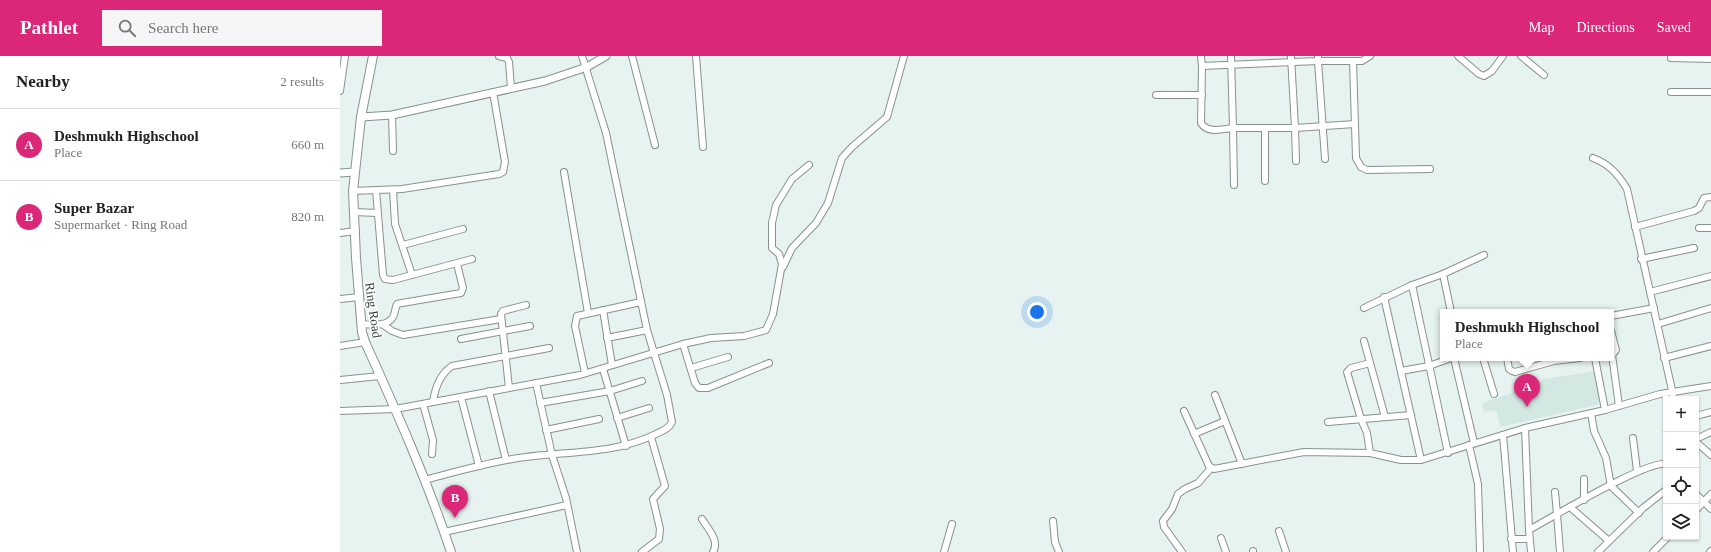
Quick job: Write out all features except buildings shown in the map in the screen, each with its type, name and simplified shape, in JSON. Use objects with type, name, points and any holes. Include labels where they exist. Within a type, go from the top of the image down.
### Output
[{"type":"main road","name":"Ring Road","points":[[373,56],[361,117],[353,191],[361,324],[365,342],[395,409],[451,552]]},
{"type":"street","points":[[340,91],[345,56]]},
{"type":"street","points":[[499,56],[507,58],[509,62],[510,88]]},
{"type":"street","points":[[424,480],[526,456],[552,456],[614,449],[651,437],[669,427],[672,419],[647,330],[606,133],[587,67],[582,56]]},
{"type":"street","points":[[361,117],[392,115],[545,81],[587,67],[606,56]]},
{"type":"street","points":[[632,56],[655,145]]},
{"type":"street","points":[[696,56],[703,147]]},
{"type":"street","points":[[781,271],[792,248],[816,223],[828,202],[842,158],[852,147],[887,116],[904,56]]},
{"type":"street","points":[[1201,56],[1201,123],[1204,129],[1295,128],[1355,124]]},
{"type":"street","points":[[1231,56],[1234,185]]},
{"type":"street","points":[[1262,56],[1263,63]]},
{"type":"street","points":[[1202,66],[1263,63],[1291,59],[1318,58],[1362,61],[1370,56]]},
{"type":"street","points":[[1458,56],[1479,74],[1484,76],[1492,71],[1503,56]]},
{"type":"street","points":[[1521,56],[1544,75]]},
{"type":"street","points":[[1318,58],[1324,159]]},
{"type":"street","points":[[1671,58],[1711,59]]},
{"type":"street","points":[[1291,59],[1296,162]]},
{"type":"street","points":[[1353,61],[1356,158],[1360,167],[1367,170],[1430,169]]},
{"type":"street","points":[[353,191],[393,190],[500,174],[503,172],[505,162],[492,92]]},
{"type":"street","points":[[1671,92],[1711,92]]},
{"type":"street","points":[[1156,95],[1202,95]]},
{"type":"street","points":[[392,115],[393,152]]},
{"type":"street","points":[[1265,128],[1266,181]]},
{"type":"street","points":[[1593,158],[1608,165],[1627,189],[1641,259],[1658,324],[1673,396],[1711,386]]},
{"type":"street","points":[[340,411],[395,409],[585,374],[684,344],[711,338],[744,336],[766,330],[773,314],[781,271],[781,258],[772,248],[772,223],[776,205],[792,179],[809,165]]},
{"type":"street","points":[[340,173],[354,172]]},
{"type":"street","points":[[564,172],[588,312]]},
{"type":"street","points":[[376,190],[377,213],[385,279],[392,280],[472,259]]},
{"type":"street","points":[[393,190],[394,218],[412,275]]},
{"type":"street","points":[[1635,227],[1694,212],[1699,208],[1704,198],[1711,197]]},
{"type":"street","points":[[354,212],[377,213]]},
{"type":"street","points":[[1699,228],[1711,228]]},
{"type":"street","points":[[403,245],[463,230]]},
{"type":"street","points":[[340,233],[356,231]]},
{"type":"street","points":[[1641,259],[1694,248]]},
{"type":"street","points":[[1364,308],[1384,297],[1443,274],[1484,255]]},
{"type":"street","points":[[361,324],[373,325],[388,322],[394,316],[397,304],[460,293],[463,288],[457,264]]},
{"type":"street","points":[[1443,274],[1450,309]]},
{"type":"street","points":[[1650,292],[1711,276]]},
{"type":"street","points":[[1412,285],[1448,453]]},
{"type":"street","points":[[340,299],[359,297]]},
{"type":"street","points":[[1384,297],[1421,460]]},
{"type":"street","points":[[585,374],[575,322],[577,316],[588,312],[642,302]]},
{"type":"street","points":[[509,388],[507,357],[501,314],[503,311],[526,305]]},
{"type":"street","points":[[1614,315],[1654,308]]},
{"type":"street","points":[[1658,324],[1711,308]]},
{"type":"street","points":[[603,310],[612,365]]},
{"type":"street","points":[[382,324],[392,331],[403,335],[501,319]]},
{"type":"street","points":[[461,339],[530,326]]},
{"type":"street","points":[[607,338],[647,330]]},
{"type":"street","points":[[1364,341],[1385,417]]},
{"type":"street","points":[[340,346],[365,342]]},
{"type":"street","points":[[1614,342],[1616,350],[1614,352]]},
{"type":"street","points":[[684,344],[697,387],[705,388],[769,363]]},
{"type":"street","points":[[1664,358],[1711,346]]},
{"type":"street","points":[[433,402],[438,383],[452,366],[549,348]]},
{"type":"street","points":[[691,368],[728,357]]},
{"type":"street","points":[[1401,371],[1429,366],[1444,361]]},
{"type":"street","points":[[1454,361],[1472,444],[1478,484],[1480,552]]},
{"type":"street","points":[[1484,361],[1494,394]]},
{"type":"street","points":[[1508,361],[1509,369],[1515,372],[1554,361]]},
{"type":"street","points":[[1596,361],[1604,410]]},
{"type":"street","points":[[1613,361],[1619,406]]},
{"type":"street","points":[[1370,363],[1351,368],[1347,372],[1361,419],[1367,433],[1370,453]]},
{"type":"street","points":[[603,369],[626,446]]},
{"type":"street","points":[[340,380],[380,376]]},
{"type":"street","points":[[540,403],[610,391],[642,381]]},
{"type":"street","points":[[536,383],[552,456],[567,505],[577,552]]},
{"type":"street","points":[[489,391],[506,460]]},
{"type":"street","points":[[1215,395],[1242,464]]},
{"type":"street","points":[[461,397],[479,466]]},
{"type":"street","points":[[1184,411],[1209,466],[1211,468],[1218,469],[1304,452],[1370,453],[1401,460],[1421,460],[1448,453],[1525,428],[1619,406],[1663,398]]},
{"type":"street","points":[[423,404],[432,440],[432,454]]},
{"type":"street","points":[[617,418],[650,408]]},
{"type":"street","points":[[1699,415],[1711,412]]},
{"type":"street","points":[[1591,413],[1594,431],[1606,458],[1611,486],[1639,513]]},
{"type":"street","points":[[1328,422],[1411,414]]},
{"type":"street","points":[[546,430],[599,420]]},
{"type":"street","points":[[1194,434],[1225,421]]},
{"type":"street","points":[[1525,428],[1530,552]]},
{"type":"street","points":[[1699,438],[1711,432]]},
{"type":"street","points":[[1502,435],[1513,552]]},
{"type":"street","points":[[642,552],[658,539],[660,529],[653,499],[665,486],[651,437]]},
{"type":"street","points":[[1633,438],[1637,471]]},
{"type":"street","points":[[1699,443],[1711,455]]},
{"type":"street","points":[[1528,530],[1637,471],[1663,464]]},
{"type":"street","points":[[1182,552],[1164,527],[1163,521],[1172,509],[1178,494],[1185,488],[1198,483],[1211,468]]},
{"type":"street","points":[[1584,479],[1584,500]]},
{"type":"street","points":[[1555,492],[1560,552]]},
{"type":"street","points":[[1598,552],[1609,540],[1663,493]]},
{"type":"street","points":[[1699,507],[1711,494]]},
{"type":"street","points":[[1699,497],[1711,509]]},
{"type":"street","points":[[444,532],[567,505]]},
{"type":"street","points":[[1570,507],[1609,540]]},
{"type":"street","points":[[702,519],[715,541],[715,551]]},
{"type":"street","points":[[1053,521],[1055,542],[1059,552]]},
{"type":"street","points":[[944,552],[952,524]]},
{"type":"street","points":[[1279,531],[1286,552]]},
{"type":"street","points":[[1221,538],[1226,552]]},
{"type":"street","points":[[1511,540],[1530,539]]},
{"type":"street","points":[[1653,552],[1665,540]]},
{"type":"shaded area","points":[[1596,371],[1601,400],[1597,405],[1500,427],[1496,410],[1484,412],[1482,403],[1512,393],[1515,390],[1531,386],[1544,379]]},
{"type":"place","name":"Deshmukh Highschool","points":[[1527,407]]},
{"type":"place","name":"Super Bazar","points":[[455,518]]}]
